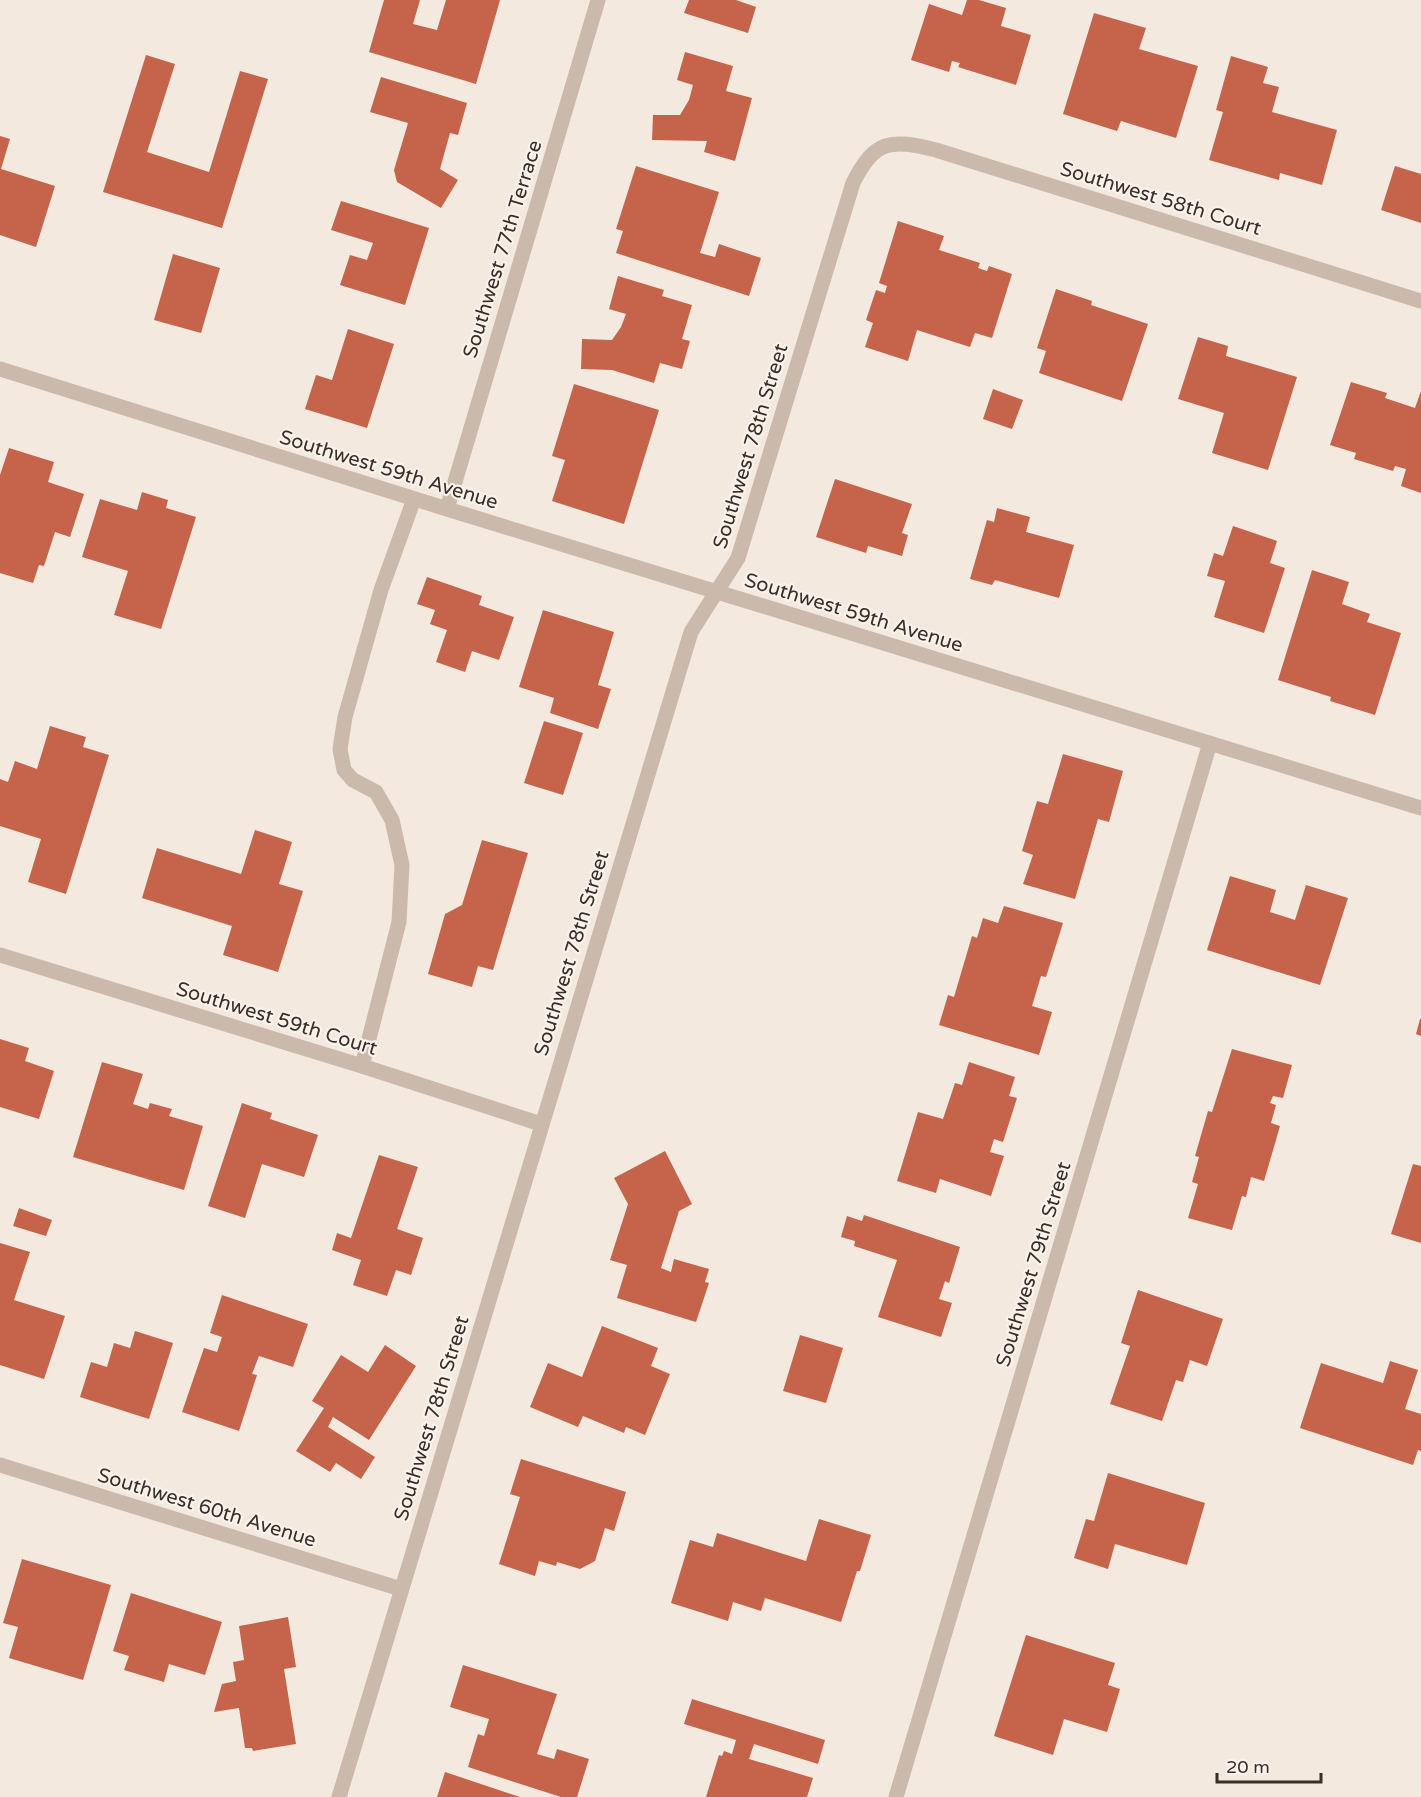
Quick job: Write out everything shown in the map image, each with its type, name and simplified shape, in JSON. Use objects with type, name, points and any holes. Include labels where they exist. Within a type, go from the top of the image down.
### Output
[{"type":"street","name":"Southwest 77th Terrace","points":[[447,509],[598,0]]},
{"type":"street","name":"Southwest 58th Court","points":[[888,144],[905,144],[936,150],[1421,301]]},
{"type":"street","name":"Southwest 78th Street","points":[[339,1797],[691,632],[738,558],[853,183],[870,155],[888,144]]},
{"type":"street","name":"Southwest 59th Avenue","points":[[0,369],[414,499],[1421,808]]},
{"type":"street","points":[[362,1066],[399,922],[402,865],[392,820],[376,792],[353,780],[344,770],[340,749],[345,717],[381,590],[414,499]]},
{"type":"street","name":"Southwest 79th Street","points":[[896,1797],[1210,743]]},
{"type":"street","name":"Southwest 59th Court","points":[[0,955],[362,1066],[541,1124]]},
{"type":"street","name":"Southwest 60th Avenue","points":[[0,1465],[401,1589]]},
{"type":"building","points":[[384,0],[420,0],[413,24],[437,30],[446,0],[500,0],[476,84],[369,52]]},
{"type":"building","points":[[689,0],[736,0],[756,7],[748,33],[684,13]]},
{"type":"building","points":[[967,0],[979,0],[1006,8],[1001,26],[1031,35],[1016,85],[958,67],[960,63],[952,61],[949,72],[911,60],[929,4],[962,15]]},
{"type":"building","points":[[1094,13],[1146,28],[1139,49],[1198,66],[1176,138],[1121,121],[1117,131],[1063,114]]},
{"type":"building","points":[[685,52],[733,66],[726,91],[752,98],[735,161],[704,152],[707,141],[652,140],[653,115],[680,115],[689,100],[693,85],[677,80]]},
{"type":"building","points":[[146,55],[175,64],[147,152],[209,172],[240,71],[268,79],[222,228],[103,192]]},
{"type":"building","points":[[1231,56],[1268,67],[1263,83],[1279,87],[1272,112],[1337,130],[1322,185],[1280,173],[1279,180],[1209,160],[1223,112],[1216,110]]},
{"type":"building","points":[[381,77],[467,103],[458,135],[450,133],[440,169],[458,180],[441,208],[397,182],[394,170],[408,123],[370,112]]},
{"type":"building","points":[[0,136],[10,139],[1,169],[55,186],[36,247],[0,235]]},
{"type":"building","points":[[636,166],[719,192],[700,253],[715,257],[719,244],[761,258],[749,296],[616,253],[623,231],[616,229]]},
{"type":"building","points":[[1395,166],[1421,174],[1421,223],[1381,210]]},
{"type":"building","points":[[341,201],[429,228],[405,305],[340,285],[350,255],[367,260],[373,243],[331,230]]},
{"type":"building","points":[[898,221],[944,236],[939,250],[980,263],[978,268],[987,271],[989,266],[1012,274],[992,338],[975,333],[970,347],[917,330],[908,361],[865,347],[873,323],[866,320],[876,290],[885,293],[887,286],[879,283]]},
{"type":"building","points":[[173,254],[220,268],[201,333],[154,320]]},
{"type":"building","points":[[618,276],[664,290],[662,296],[692,305],[682,339],[690,341],[682,369],[660,363],[654,383],[612,370],[581,369],[582,339],[612,340],[621,327],[626,314],[609,309]]},
{"type":"building","points":[[1056,289],[1092,301],[1091,305],[1148,324],[1122,401],[1039,373],[1046,351],[1037,348]]},
{"type":"building","points":[[348,329],[394,344],[367,428],[305,409],[316,375],[332,380]]},
{"type":"building","points":[[1198,337],[1228,346],[1226,356],[1297,377],[1268,470],[1212,453],[1224,413],[1178,399]]},
{"type":"building","points":[[1351,382],[1387,393],[1385,398],[1415,408],[1421,391],[1421,493],[1401,486],[1406,469],[1395,466],[1393,471],[1354,459],[1356,453],[1330,445]]},
{"type":"building","points":[[574,384],[659,410],[624,524],[552,501],[565,460],[552,456]]},
{"type":"building","points":[[993,389],[1023,400],[1012,429],[983,419]]},
{"type":"building","points":[[9,448],[54,462],[48,482],[84,494],[70,537],[55,532],[44,566],[39,565],[33,583],[0,573],[0,475]]},
{"type":"building","points":[[835,479],[912,504],[902,533],[908,535],[902,556],[868,546],[866,553],[816,537]]},
{"type":"building","points":[[142,492],[168,500],[166,508],[196,517],[161,629],[114,615],[128,571],[82,557],[100,499],[137,510]]},
{"type":"building","points":[[997,508],[1030,517],[1026,532],[1074,545],[1059,598],[995,580],[992,585],[970,579],[987,520],[994,522]]},
{"type":"building","points":[[1233,526],[1277,541],[1270,563],[1285,568],[1264,633],[1214,617],[1225,581],[1207,576],[1214,553],[1223,556]]},
{"type":"building","points":[[1312,570],[1349,582],[1342,604],[1370,614],[1367,622],[1401,633],[1375,715],[1330,701],[1331,697],[1278,680]]},
{"type":"building","points":[[427,577],[482,596],[479,605],[514,617],[499,660],[472,651],[465,672],[436,662],[447,630],[430,624],[435,610],[417,604]]},
{"type":"building","points":[[543,610],[614,632],[598,685],[611,689],[598,729],[550,713],[554,698],[519,687]]},
{"type":"building","points":[[544,721],[583,733],[563,795],[524,783]]},
{"type":"building","points":[[50,726],[86,737],[83,747],[109,755],[66,894],[28,882],[41,839],[0,826],[0,779],[8,782],[15,761],[37,769]]},
{"type":"building","points":[[1063,754],[1123,771],[1109,822],[1098,819],[1075,899],[1023,884],[1033,855],[1022,851],[1037,801],[1048,804]]},
{"type":"building","points":[[255,830],[292,842],[279,884],[303,891],[278,972],[223,955],[232,926],[142,898],[157,848],[241,874]]},
{"type":"building","points":[[482,840],[528,853],[493,970],[478,966],[472,987],[428,974],[445,914],[462,905]]},
{"type":"building","points":[[1230,876],[1276,890],[1270,912],[1295,920],[1306,885],[1348,898],[1320,985],[1207,950]]},
{"type":"building","points":[[1004,906],[1063,923],[1046,977],[1041,976],[1032,1006],[1052,1012],[1039,1055],[939,1025],[948,995],[954,997],[972,936],[977,938],[983,918],[998,923]]},
{"type":"building","points":[[1421,1019],[1421,1036],[1416,1034]]},
{"type":"building","points":[[0,1039],[29,1048],[25,1061],[54,1071],[39,1119],[0,1107]]},
{"type":"building","points":[[1232,1049],[1292,1065],[1283,1098],[1273,1096],[1270,1103],[1276,1105],[1271,1123],[1280,1126],[1264,1181],[1251,1177],[1246,1197],[1242,1196],[1232,1230],[1188,1218],[1198,1184],[1192,1182],[1199,1157],[1195,1156],[1208,1111],[1212,1112]]},
{"type":"building","points":[[102,1062],[143,1074],[133,1104],[148,1109],[150,1103],[172,1109],[169,1116],[203,1126],[184,1190],[73,1157]]},
{"type":"building","points":[[969,1062],[1015,1077],[1009,1096],[1017,1098],[1003,1142],[994,1139],[990,1152],[1004,1156],[991,1196],[940,1179],[936,1193],[897,1181],[918,1112],[943,1119],[955,1083],[962,1085]]},
{"type":"building","points":[[242,1103],[272,1113],[270,1119],[318,1135],[304,1177],[262,1164],[245,1218],[208,1206]]},
{"type":"building","points":[[665,1151],[692,1204],[679,1211],[661,1268],[671,1272],[674,1259],[709,1269],[705,1282],[709,1283],[696,1322],[617,1298],[627,1265],[610,1260],[628,1204],[614,1178]]},
{"type":"building","points":[[379,1155],[418,1167],[397,1229],[423,1238],[411,1275],[396,1270],[387,1296],[353,1285],[361,1260],[332,1250],[337,1233],[351,1238]]},
{"type":"building","points":[[1413,1164],[1421,1166],[1421,1243],[1391,1234]]},
{"type":"building","points":[[19,1208],[52,1220],[46,1236],[13,1226]]},
{"type":"building","points":[[864,1215],[960,1247],[949,1283],[945,1281],[939,1299],[952,1303],[941,1337],[878,1317],[897,1260],[854,1246],[855,1241],[841,1237],[847,1216],[862,1221]]},
{"type":"building","points":[[0,1243],[30,1252],[14,1300],[65,1316],[44,1379],[0,1365]]},
{"type":"building","points":[[1138,1290],[1223,1319],[1207,1366],[1190,1360],[1183,1382],[1176,1380],[1162,1421],[1110,1404],[1130,1346],[1121,1343]]},
{"type":"building","points":[[222,1295],[308,1324],[293,1367],[259,1356],[252,1374],[257,1375],[239,1431],[182,1412],[204,1348],[217,1352],[222,1337],[210,1333]]},
{"type":"building","points":[[602,1326],[658,1348],[651,1366],[670,1374],[645,1435],[626,1427],[624,1433],[583,1416],[578,1427],[530,1407],[548,1363],[582,1377]]},
{"type":"building","points":[[135,1331],[173,1343],[149,1419],[80,1397],[91,1362],[107,1367],[114,1343],[130,1348]]},
{"type":"building","points":[[800,1335],[843,1348],[826,1403],[783,1391]]},
{"type":"building","points":[[385,1345],[416,1366],[369,1440],[333,1417],[328,1427],[375,1457],[361,1479],[336,1463],[330,1472],[296,1451],[324,1408],[312,1401],[341,1355],[368,1372]]},
{"type":"building","points":[[1390,1361],[1418,1370],[1405,1409],[1421,1414],[1421,1451],[1418,1450],[1413,1465],[1300,1428],[1321,1363],[1383,1383]]},
{"type":"building","points":[[521,1459],[626,1492],[614,1531],[605,1528],[595,1561],[580,1569],[557,1562],[556,1566],[539,1561],[535,1576],[499,1564],[520,1497],[510,1494]]},
{"type":"building","points":[[1108,1473],[1205,1503],[1187,1565],[1115,1544],[1108,1569],[1074,1558],[1086,1519],[1094,1521]]},
{"type":"building","points":[[819,1519],[871,1535],[841,1622],[765,1598],[761,1611],[733,1602],[728,1621],[671,1603],[690,1540],[713,1547],[717,1533],[806,1561]]},
{"type":"building","points":[[22,1559],[111,1585],[83,1680],[9,1658],[18,1627],[3,1623]]},
{"type":"building","points":[[131,1593],[222,1622],[205,1675],[169,1664],[164,1682],[124,1670],[129,1656],[113,1651]]},
{"type":"building","points":[[288,1617],[296,1667],[284,1669],[296,1744],[253,1751],[252,1748],[245,1748],[239,1708],[214,1712],[222,1684],[236,1681],[233,1662],[244,1660],[239,1626]]},
{"type":"building","points":[[1026,1635],[1115,1663],[1108,1685],[1120,1689],[1107,1732],[1064,1719],[1053,1755],[994,1736]]},
{"type":"building","points":[[463,1665],[557,1694],[537,1754],[554,1759],[557,1749],[589,1759],[577,1797],[561,1797],[468,1767],[478,1734],[484,1736],[489,1719],[450,1707]]},
{"type":"building","points":[[692,1699],[825,1740],[818,1764],[754,1744],[749,1759],[813,1778],[807,1797],[706,1797],[719,1755],[722,1756],[724,1751],[732,1754],[736,1740],[684,1724]]},
{"type":"building","points":[[445,1772],[520,1797],[437,1797]]}]
